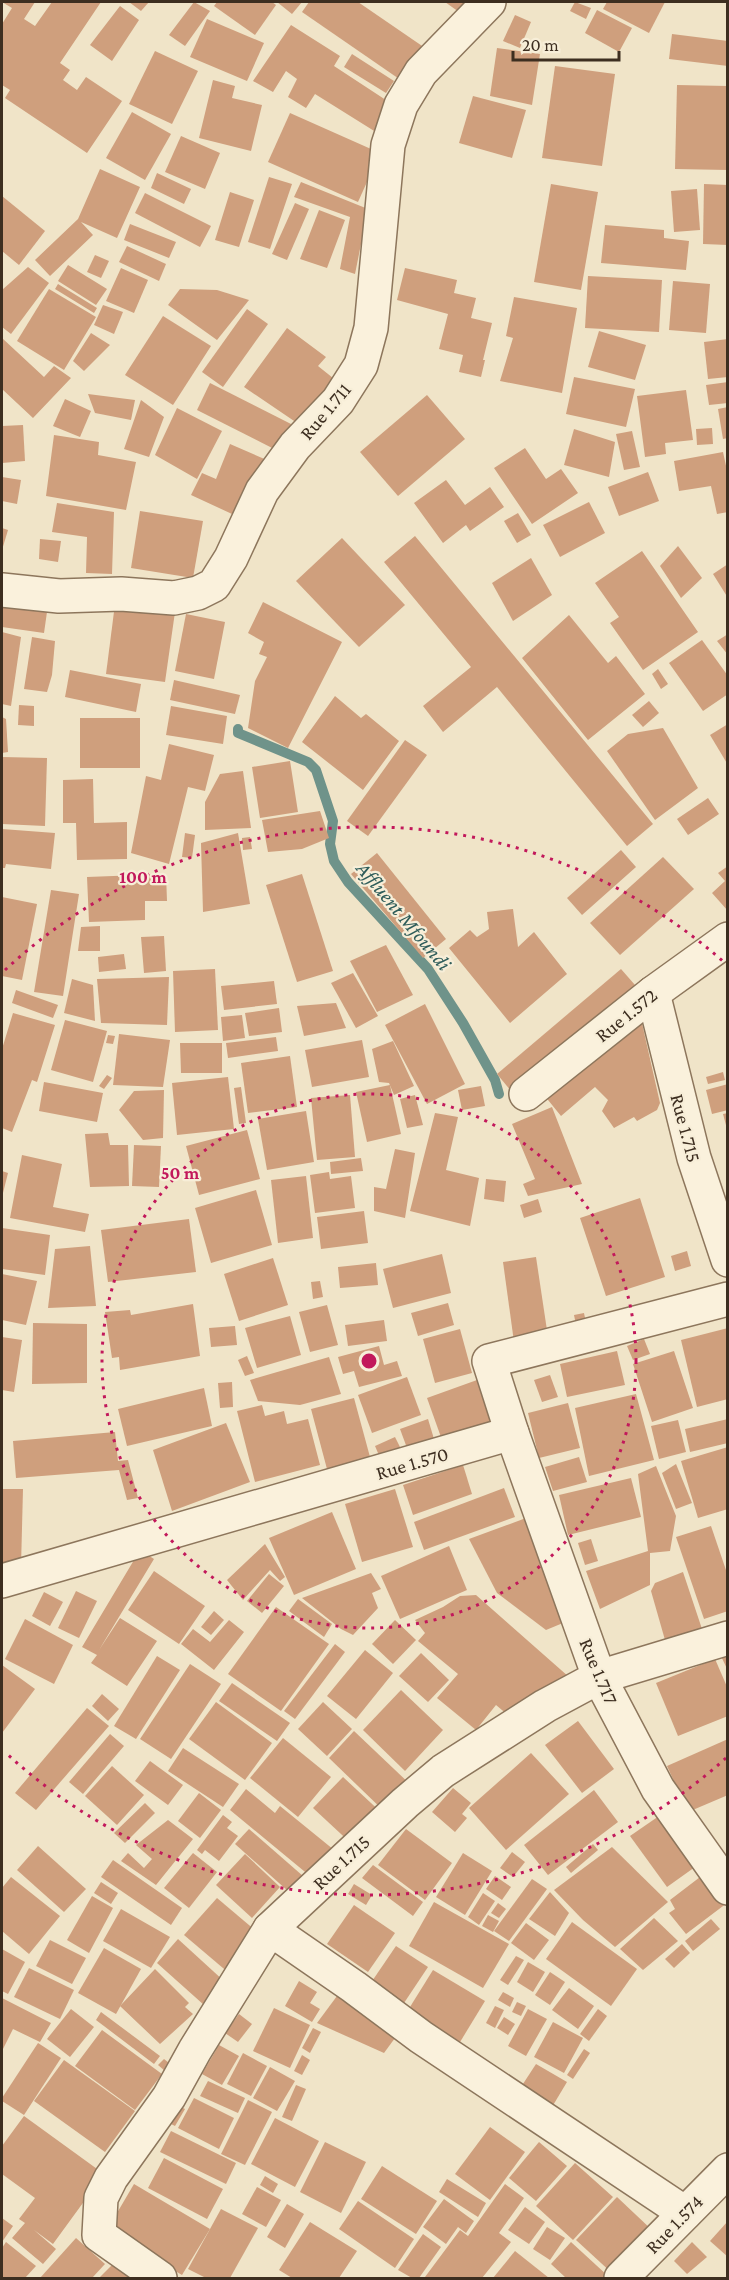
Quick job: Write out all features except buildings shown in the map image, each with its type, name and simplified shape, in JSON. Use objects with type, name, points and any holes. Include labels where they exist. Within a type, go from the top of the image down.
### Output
[{"type":"street","name":"Rue 1.711","points":[[2,590],[59,596],[121,594],[174,598],[198,593],[214,585],[231,558],[262,491],[295,446],[338,401],[360,365],[371,328],[388,145],[401,105],[421,72],[489,2]]},
{"type":"street","name":"Rue 1.572","points":[[526,1094],[652,993],[728,939]]},
{"type":"street","name":"Rue 1.715","points":[[652,993],[694,1158],[728,1260]]},
{"type":"street","points":[[512,1433],[489,1361],[728,1299]]},
{"type":"street","name":"Rue 1.570","points":[[2,1581],[512,1433]]},
{"type":"street","name":"Rue 1.717","points":[[512,1433],[598,1677],[658,1789],[728,1888]]},
{"type":"street","name":"Rue 1.715","points":[[160,2278],[99,2235],[101,2198],[111,2178],[169,2097],[195,2050],[270,1929],[405,1803],[443,1771],[545,1706],[598,1677],[728,1638]]},
{"type":"street","points":[[270,1929],[421,2037],[685,2213]]},
{"type":"street","name":"Rue 1.574","points":[[621,2278],[728,2170]]},
{"type":"waterway","name":"Affluent Mfoundi","points":[[238,729],[238,733],[308,762],[316,770],[333,821],[330,844],[334,861],[348,882],[428,969],[463,1023],[495,1080],[499,1094]]}]
